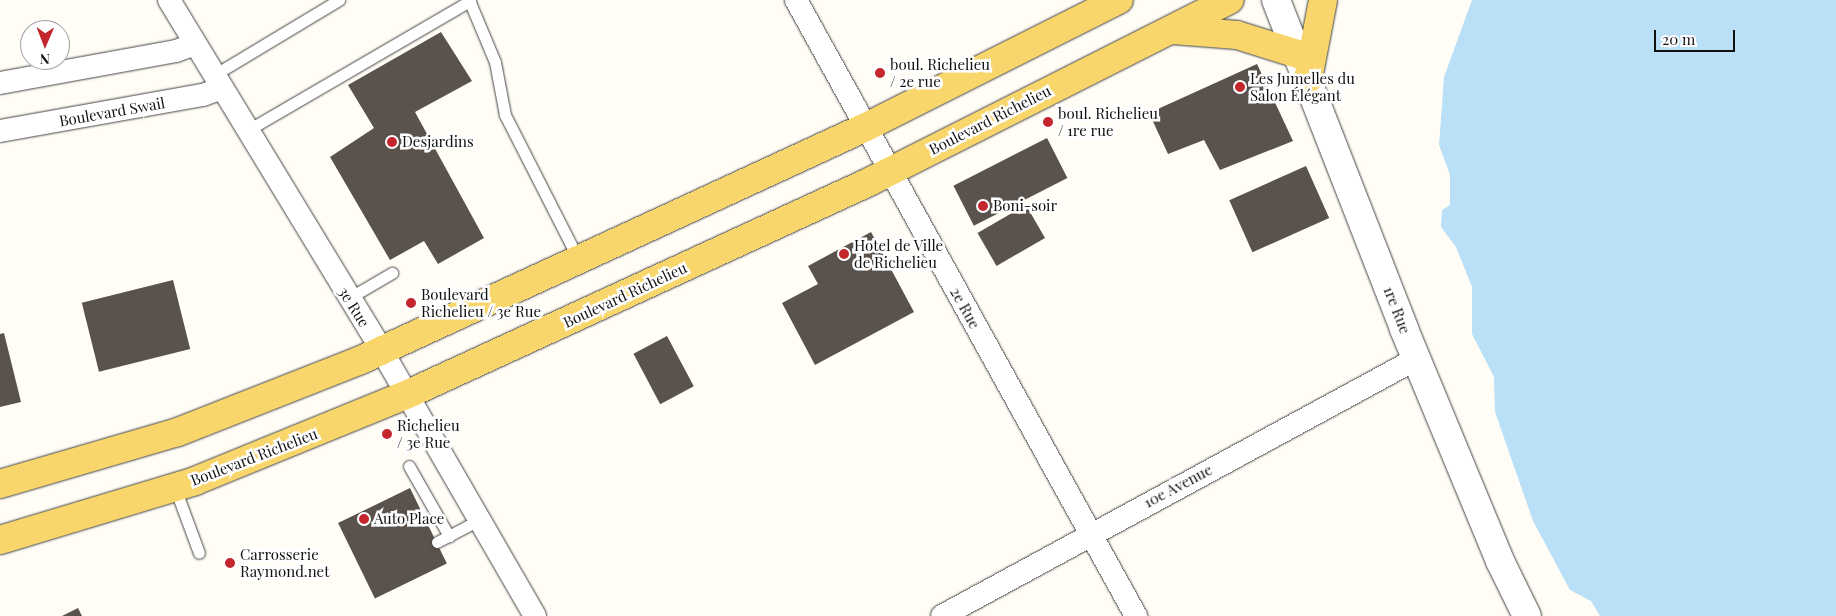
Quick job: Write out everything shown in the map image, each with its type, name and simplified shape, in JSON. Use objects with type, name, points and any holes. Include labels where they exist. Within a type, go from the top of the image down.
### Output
[{"type":"main road","points":[[0,484],[178,432],[382,351],[579,262],[866,127],[1119,0]]},
{"type":"main road","name":"Boulevard Richelieu","points":[[0,540],[175,488],[406,395],[890,171],[1169,29],[1230,0]]},
{"type":"main road","points":[[1308,79],[1323,0]]},
{"type":"main road","points":[[1169,29],[1237,35],[1298,54]]},
{"type":"street","name":"3e Rue","points":[[169,0],[382,351],[535,616]]},
{"type":"street","name":"2e Rue","points":[[796,0],[1136,616]]},
{"type":"street","name":"1re Rue","points":[[1276,0],[1416,359],[1500,561],[1527,616]]},
{"type":"street","points":[[0,83],[176,51],[195,44]]},
{"type":"street","name":"Boulevard Swail","points":[[0,131],[197,96],[218,82]]},
{"type":"street","name":"10e Avenue","points":[[942,616],[1090,534],[1416,359]]},
{"type":"lane","points":[[218,82],[339,0]]},
{"type":"lane","points":[[248,130],[470,0],[495,62],[505,115],[579,262]]},
{"type":"lane","points":[[349,298],[392,273]]},
{"type":"lane","points":[[409,466],[449,536]]},
{"type":"lane","points":[[175,488],[198,553]]},
{"type":"lane","points":[[437,542],[479,520]]},
{"type":"water","points":[[1472,0],[1836,0],[1836,616],[1600,616],[1591,601],[1570,590],[1533,521],[1495,412],[1494,377],[1472,334],[1472,287],[1456,247],[1441,227],[1442,210],[1450,205],[1450,175],[1439,145],[1444,77]]},
{"type":"building","name":"Desjardins","points":[[441,32],[472,81],[415,112],[484,238],[438,264],[424,241],[390,260],[330,157],[374,128],[348,85]]},
{"type":"building","points":[[1257,64],[1293,141],[1220,170],[1204,140],[1168,154],[1149,113]]},
{"type":"building","points":[[1047,138],[1067,178],[974,226],[953,186]]},
{"type":"building","points":[[1306,166],[1329,218],[1252,252],[1229,200]]},
{"type":"building","points":[[1026,205],[1045,238],[997,266],[978,233]]},
{"type":"building","points":[[871,232],[914,312],[815,365],[782,303],[818,284],[808,266]]},
{"type":"building","points":[[173,280],[190,349],[99,372],[82,303]]},
{"type":"building","points":[[4,333],[21,402],[0,407],[0,334]]},
{"type":"building","points":[[667,336],[694,386],[660,404],[633,354]]},
{"type":"building","points":[[410,488],[447,563],[375,599],[338,523]]},
{"type":"building","points":[[78,608],[82,616],[62,616]]},
{"type":"place","name":"boul. Richelieu / 2e rue","points":[[880,73]]},
{"type":"place","name":"Les Jumelles du Salon Élégant","points":[[1240,87]]},
{"type":"place","name":"boul. Richelieu / 1re rue","points":[[1048,122]]},
{"type":"place","name":"Desjardins","points":[[392,142]]},
{"type":"place","name":"Boni-soir","points":[[983,206]]},
{"type":"place","name":"Hotel de Ville de Richelieu","points":[[844,254]]},
{"type":"place","name":"Boulevard Richelieu / 3e Rue","points":[[411,303]]},
{"type":"place","name":"Richelieu / 3e Rue","points":[[387,434]]},
{"type":"place","name":"Auto Place","points":[[364,519]]},
{"type":"place","name":"Carrosserie Raymond.net","points":[[230,563]]}]
